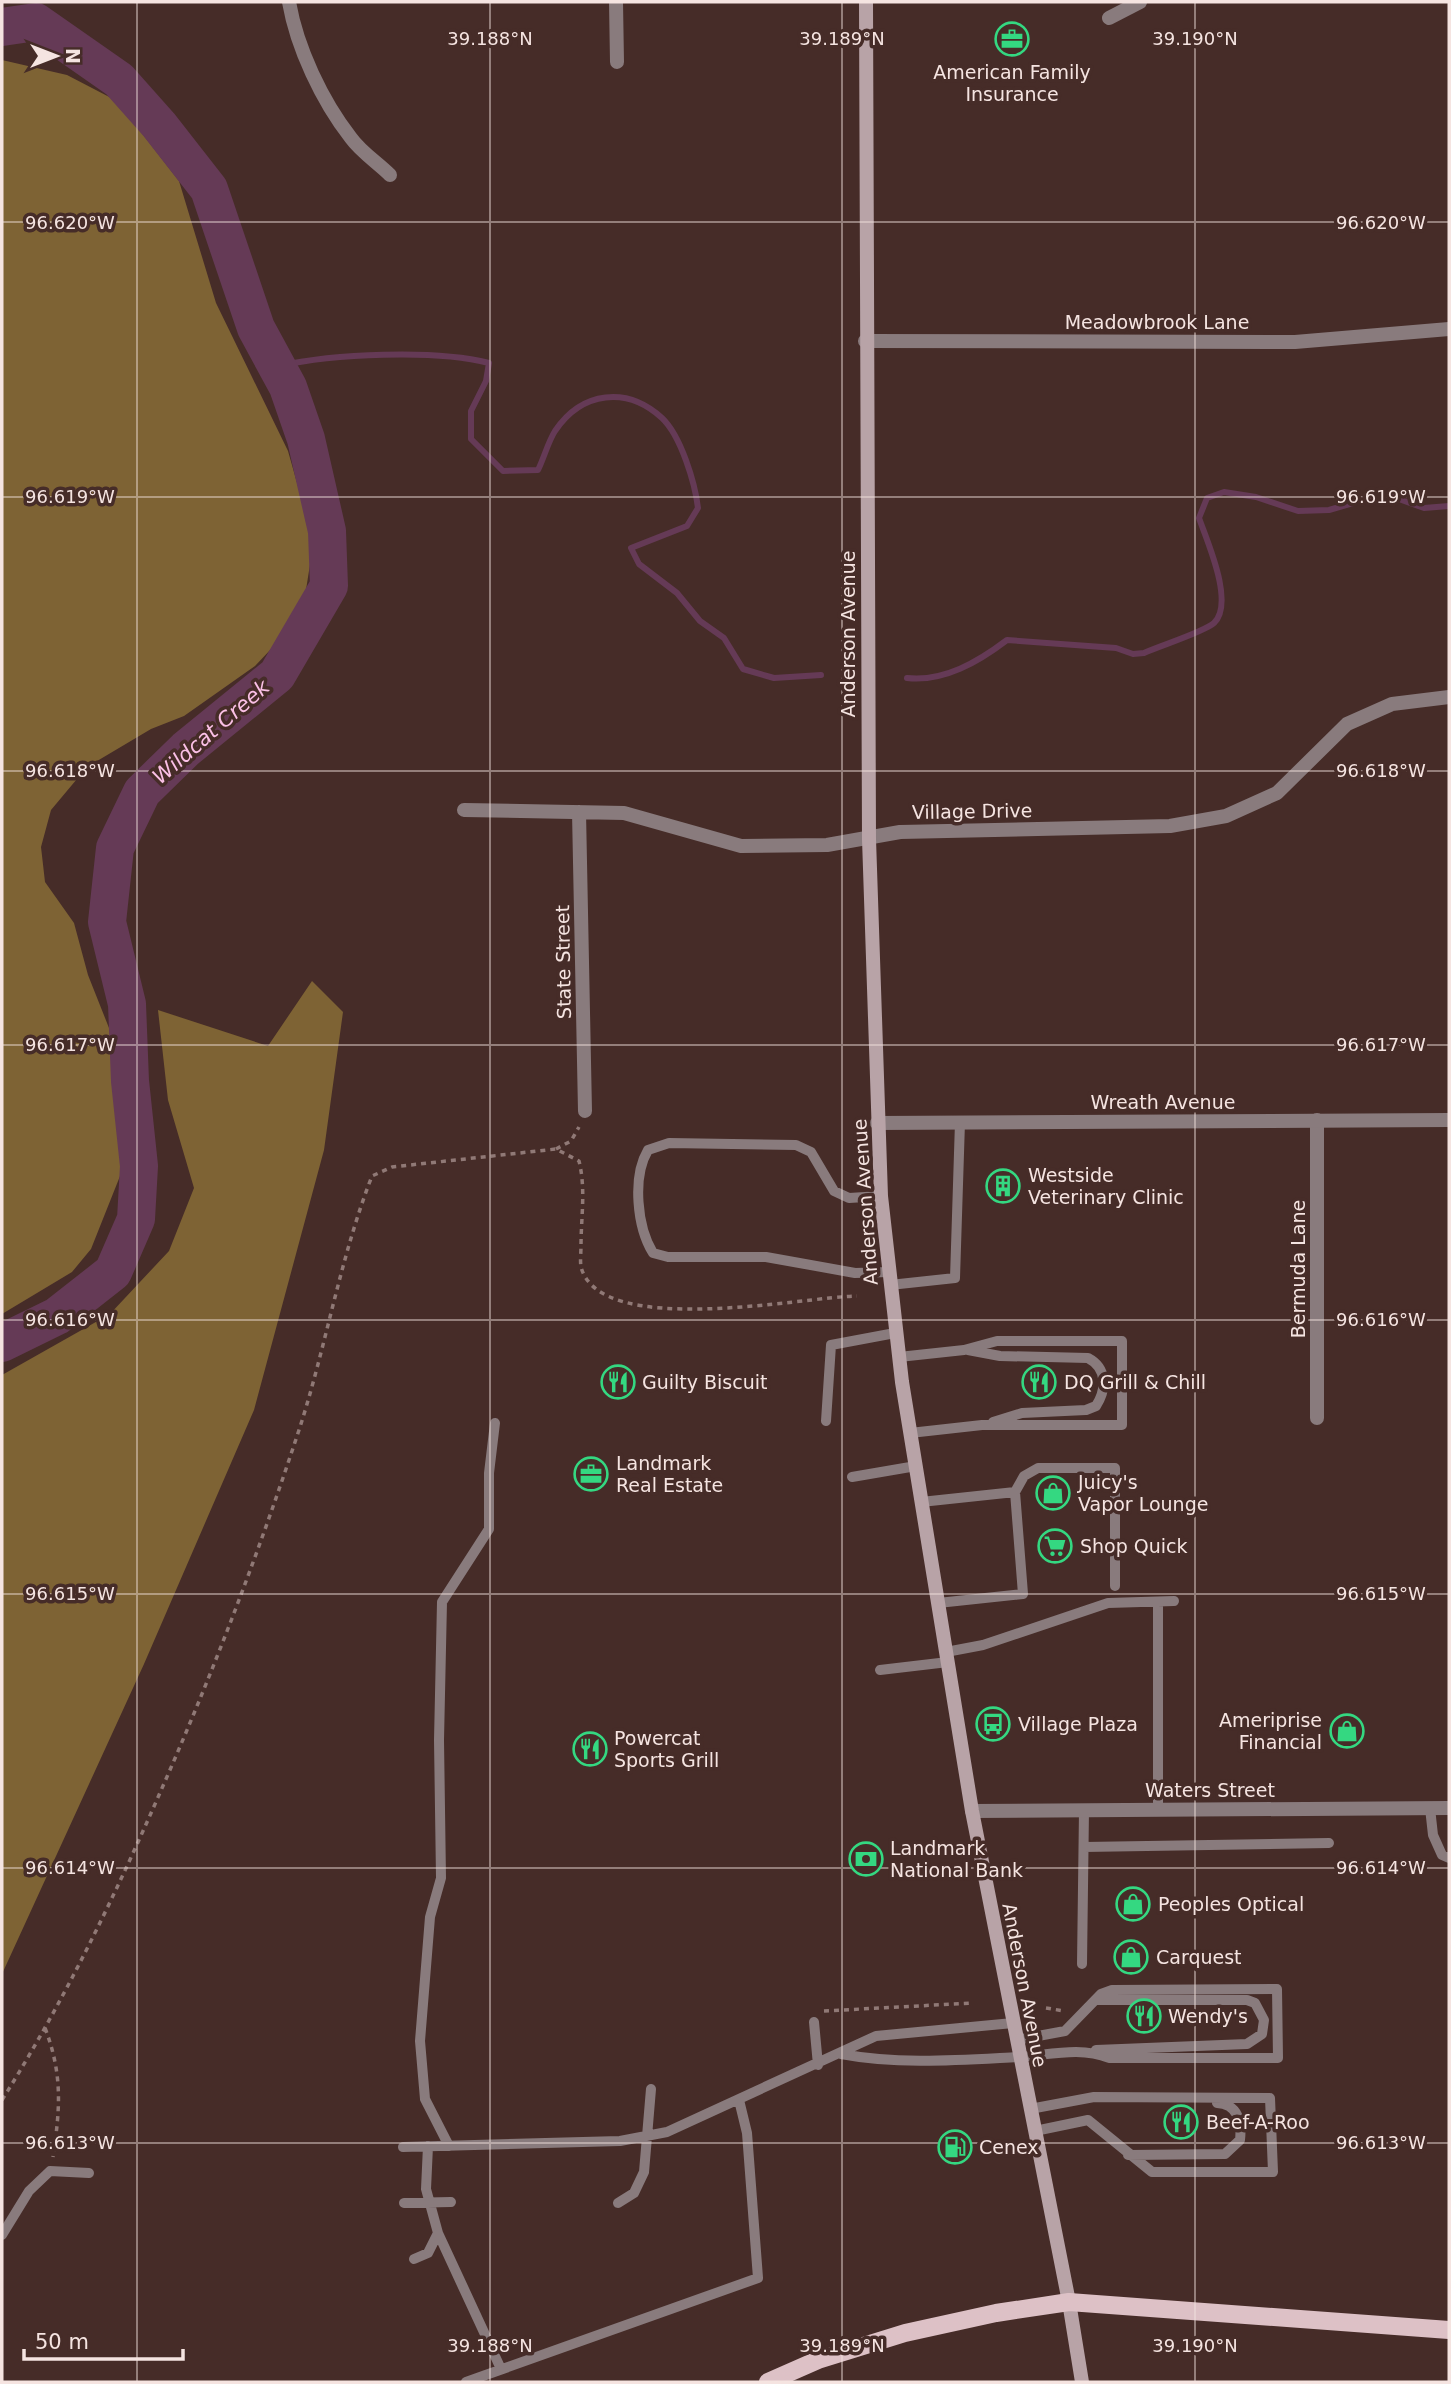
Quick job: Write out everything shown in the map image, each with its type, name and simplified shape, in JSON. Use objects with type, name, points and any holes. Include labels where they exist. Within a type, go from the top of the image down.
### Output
[{"type":"main road","name":"Anderson Avenue","points":[[866,2],[865,341],[869,839],[881,1196],[895,1333],[972,1811],[1069,2302],[1082,2382]]},
{"type":"main road","points":[[768,2382],[818,2360],[905,2333],[996,2313],[1069,2302],[1449,2330]]},
{"type":"street","points":[[289,2],[293,25],[320,86],[351,139],[390,175]]},
{"type":"street","points":[[616,2],[617,62]]},
{"type":"street","points":[[1109,18],[1140,2]]},
{"type":"street","name":"Meadowbrook Lane","points":[[865,341],[1295,342],[1449,328]]},
{"type":"street","name":"Village Drive","points":[[464,810],[624,813],[741,846],[827,845],[900,832],[1170,827],[1226,816],[1277,793],[1347,724],[1392,704],[1449,697]]},
{"type":"street","name":"State Street","points":[[579,812],[584,1111]]},
{"type":"street","name":"Wreath Avenue","points":[[877,1123],[1449,1119]]},
{"type":"street","name":"Bermuda Lane","points":[[1317,1120],[1317,1418]]},
{"type":"street","name":"Waters Street","points":[[972,1811],[1449,1808]]},
{"type":"lane","points":[[881,1196],[849,1198],[834,1191],[811,1152],[796,1145],[670,1143],[648,1150],[640,1164],[641,1219],[644,1239],[653,1253],[668,1256],[766,1256],[889,1279],[955,1278],[960,1122]]},
{"type":"lane","points":[[826,1421],[831,1345],[895,1333]]},
{"type":"lane","points":[[899,1357],[964,1350],[997,1341],[1122,1340],[1122,1425],[982,1425],[910,1433]]},
{"type":"lane","points":[[964,1350],[1000,1356],[1087,1358],[1097,1363],[1103,1374],[1101,1398],[1096,1406],[1086,1410],[1022,1413],[982,1425]]},
{"type":"lane","points":[[449,2146],[425,2099],[420,2041],[430,1917],[441,1878],[439,1740],[442,1602],[489,1530],[489,1473],[495,1423]]},
{"type":"lane","points":[[852,1477],[916,1466]]},
{"type":"lane","points":[[938,1603],[1023,1594],[1014,1492],[1024,1476],[1038,1468],[1115,1468],[1115,1586]]},
{"type":"lane","points":[[921,1502],[1014,1492]]},
{"type":"lane","points":[[880,1670],[947,1657],[1108,1603],[1174,1601]]},
{"type":"lane","points":[[1158,1602],[1158,1810]]},
{"type":"lane","points":[[1430,1808],[1433,1835],[1442,1855],[1449,1858]]},
{"type":"lane","points":[[1082,1964],[1084,1810]]},
{"type":"lane","points":[[1084,1847],[1329,1843]]},
{"type":"lane","points":[[1016,2040],[1065,2031],[1095,2000],[1112,1990],[1277,1990],[1278,2058],[1109,2057],[1092,2050]]},
{"type":"lane","points":[[841,2054],[876,2060],[1020,2057],[1092,2050],[1231,2047],[1257,2039],[1264,2028],[1262,2011],[1247,2000],[1095,2000]]},
{"type":"lane","points":[[813,2016],[818,2065]]},
{"type":"lane","points":[[403,2147],[620,2141],[667,2132],[818,2065],[876,2036],[1013,2023]]},
{"type":"lane","points":[[618,2203],[634,2193],[644,2172],[651,2089]]},
{"type":"lane","points":[[1030,2109],[1094,2097],[1270,2098],[1273,2172],[1152,2172],[1127,2155],[1088,2120],[1035,2131]]},
{"type":"lane","points":[[1112,2097],[1129,2101],[1223,2103],[1238,2115],[1242,2128],[1240,2140],[1225,2154],[1127,2155]]},
{"type":"lane","points":[[466,2382],[758,2277],[747,2133],[739,2100]]},
{"type":"lane","points":[[428,2146],[428,2202],[438,2233],[501,2369]]},
{"type":"lane","points":[[2,2235],[29,2191],[50,2171],[89,2173]]},
{"type":"lane","points":[[404,2203],[451,2202]]},
{"type":"lane","points":[[414,2259],[428,2253],[438,2233]]},
{"type":"path","points":[[2,2100],[45,2028],[133,1853],[206,1689],[262,1544],[310,1397],[355,1219],[372,1177],[393,1167],[556,1149],[571,1140],[584,1111]]},
{"type":"path","points":[[556,1149],[579,1161],[583,1178],[581,1267],[596,1291],[609,1298],[641,1307],[764,1307],[857,1296]]},
{"type":"path","points":[[813,2016],[973,2003]]},
{"type":"path","points":[[45,2028],[57,2059],[60,2109],[50,2171]]},
{"type":"shaded area","points":[[2,60],[67,75],[117,101],[179,181],[216,303],[288,451],[307,518],[312,552],[305,596],[291,628],[255,666],[184,716],[151,729],[87,767],[51,810],[41,847],[45,882],[74,923],[88,975],[111,1033],[113,1088],[128,1156],[91,1249],[72,1272],[2,1314]]},
{"type":"shaded area","points":[[312,981],[343,1012],[324,1150],[254,1410],[144,1664],[2,1974],[2,1375],[110,1314],[169,1251],[194,1188],[168,1100],[158,1010],[268,1046]]},
{"type":"waterway","name":"Wildcat Creek","points":[[2,27],[36,22],[119,80],[159,125],[209,189],[256,328],[288,387],[306,439],[327,531],[329,586],[277,675],[186,749],[142,792],[115,848],[107,922],[127,1004],[130,1081],[139,1166],[136,1219],[113,1272],[57,1316],[2,1343]]},
{"type":"waterway","points":[[278,366],[326,358],[384,355],[441,356],[489,363],[486,381],[471,411],[471,439],[503,471],[538,470],[555,431],[566,418],[591,401],[620,398],[648,408],[662,418],[675,436],[690,473],[698,508],[687,526],[631,548],[639,564],[677,593],[700,621],[724,638],[743,669],[774,678],[821,675]]},
{"type":"waterway","points":[[907,678],[947,674],[984,656],[1007,640],[1116,648],[1133,654],[1144,653],[1209,627],[1220,614],[1221,587],[1199,518],[1207,498],[1224,492],[1256,497],[1298,511],[1329,510],[1385,494],[1424,508],[1449,506]]},
{"type":"place","name":"American Family Insurance","points":[[1012,39]]},
{"type":"place","name":"Westside Veterinary Clinic","points":[[1003,1186]]},
{"type":"place","name":"Guilty Biscuit","points":[[618,1382]]},
{"type":"place","name":"DQ Grill & Chill","points":[[1039,1382]]},
{"type":"place","name":"Landmark Real Estate","points":[[591,1474]]},
{"type":"place","name":"Juicy's Vapor Lounge","points":[[1053,1493]]},
{"type":"place","name":"Shop Quick","points":[[1055,1546]]},
{"type":"place","name":"Village Plaza","points":[[993,1724]]},
{"type":"place","name":"Ameriprise Financial","points":[[1347,1731]]},
{"type":"place","name":"Powercat Sports Grill","points":[[590,1749]]},
{"type":"place","name":"Landmark National Bank","points":[[866,1859]]},
{"type":"place","name":"Peoples Optical","points":[[1133,1904]]},
{"type":"place","name":"Carquest","points":[[1131,1957]]},
{"type":"place","name":"Wendy's","points":[[1144,2016]]},
{"type":"place","name":"Beef-A-Roo","points":[[1181,2122]]},
{"type":"place","name":"Cenex","points":[[955,2147]]}]
